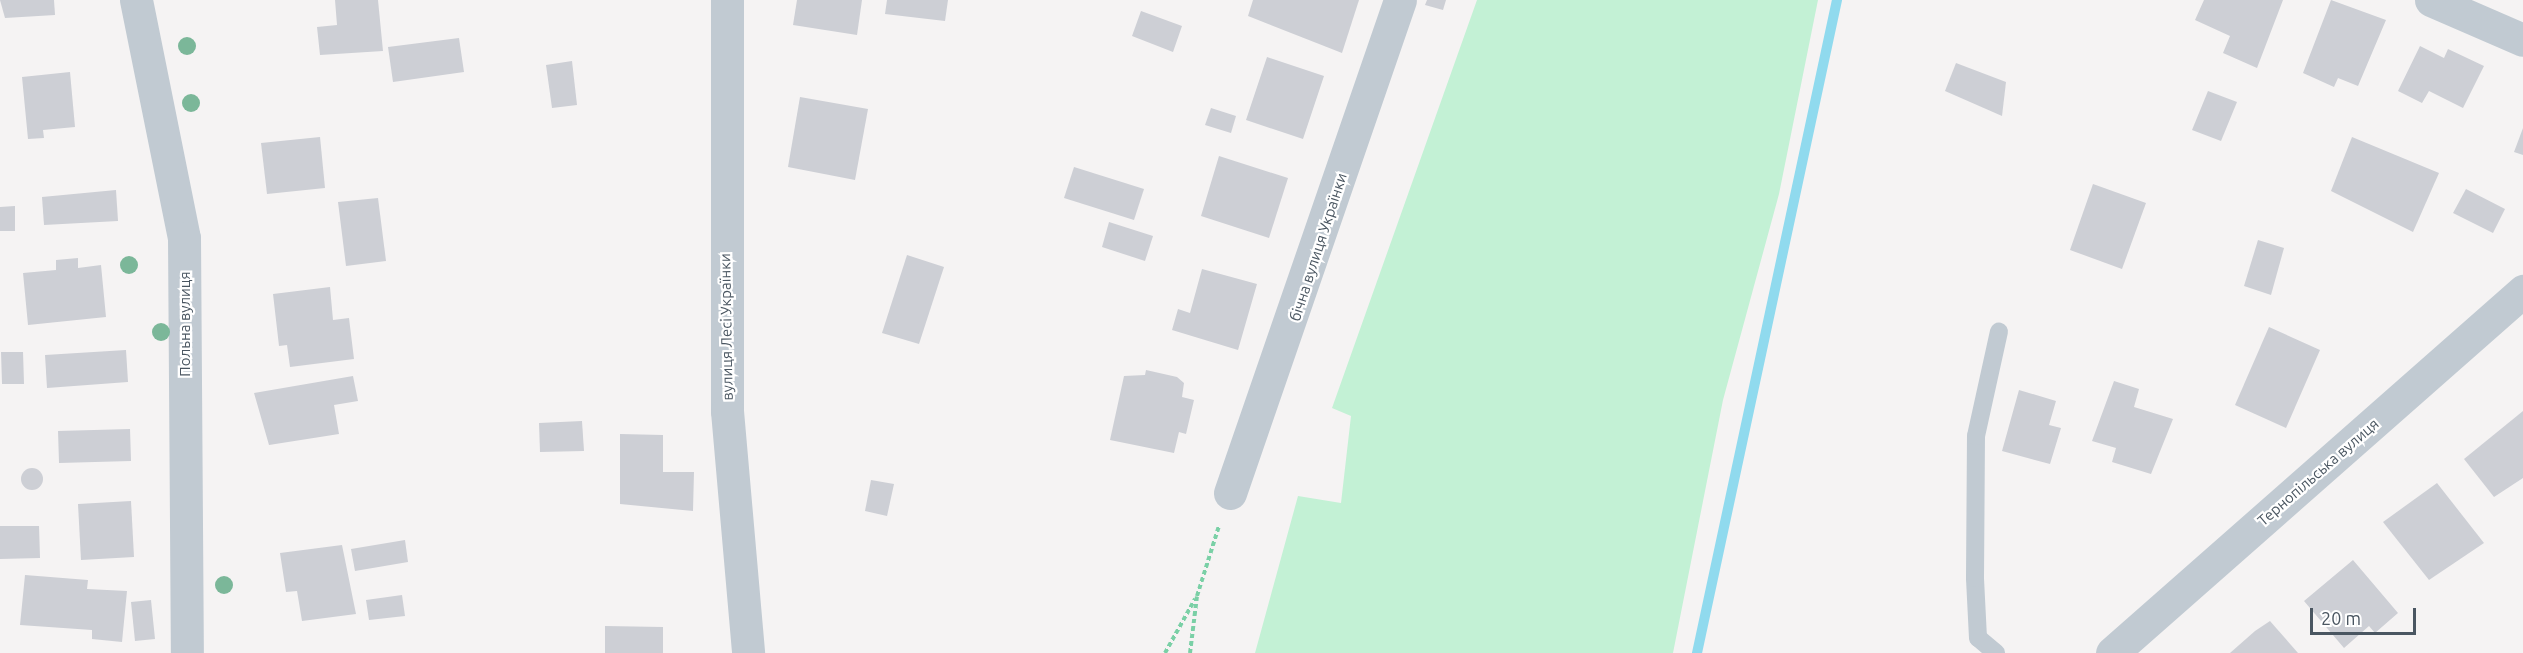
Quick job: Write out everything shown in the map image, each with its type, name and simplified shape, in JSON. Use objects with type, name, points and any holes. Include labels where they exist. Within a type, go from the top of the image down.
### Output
[{"type":"street","name":"Польна вулиця","points":[[136,0],[184,238],[187,653]]},
{"type":"street","name":"вулиця Лесі Українки","points":[[727,0],[727,411],[748,653]]},
{"type":"street","name":"бічна вулиця Українки","points":[[1230,493],[1400,0]]},
{"type":"street","points":[[2431,0],[2523,40]]},
{"type":"street","name":"Тернопільська вулиця","points":[[2112,653],[2523,291]]},
{"type":"lane","points":[[1996,653],[1978,638],[1975,554],[1976,436],[1999,331]]},
{"type":"path","points":[[1190,653],[1197,596],[1230,493]]},
{"type":"path","points":[[1165,653],[1197,596]]},
{"type":"green space","points":[[1477,0],[1818,0],[1779,194],[1723,400],[1673,653],[1255,653],[1298,496],[1341,503],[1351,416],[1332,408]]},
{"type":"building","points":[[0,0],[54,0],[55,15],[5,18]]},
{"type":"building","points":[[335,0],[378,0],[383,51],[320,55],[317,27],[337,25]]},
{"type":"building","points":[[797,0],[862,0],[857,35],[793,25]]},
{"type":"building","points":[[887,0],[948,0],[945,21],[885,14]]},
{"type":"building","points":[[1253,0],[1359,0],[1342,53],[1248,16]]},
{"type":"building","points":[[1427,0],[1446,0],[1443,10],[1425,5]]},
{"type":"building","points":[[2204,0],[2283,0],[2257,68],[2223,53],[2230,36],[2195,20]]},
{"type":"building","points":[[2331,0],[2386,20],[2358,86],[2338,78],[2334,87],[2303,73]]},
{"type":"building","points":[[1141,11],[1182,26],[1173,52],[1132,36]]},
{"type":"building","points":[[459,38],[464,72],[393,82],[388,47]]},
{"type":"building","points":[[2420,46],[2444,58],[2448,49],[2484,66],[2463,108],[2429,91],[2422,103],[2398,91]]},
{"type":"building","points":[[1267,57],[1324,76],[1303,139],[1246,120]]},
{"type":"building","points":[[572,61],[577,105],[552,108],[546,65]]},
{"type":"building","points":[[1956,63],[2006,82],[2002,116],[1945,91]]},
{"type":"building","points":[[70,72],[75,127],[43,130],[44,138],[28,139],[22,77]]},
{"type":"building","points":[[2208,91],[2237,102],[2221,141],[2192,130]]},
{"type":"building","points":[[800,97],[868,109],[855,180],[788,167]]},
{"type":"building","points":[[1211,108],[1236,116],[1231,133],[1205,125]]},
{"type":"building","points":[[2523,128],[2523,155],[2514,152]]},
{"type":"building","points":[[320,137],[325,188],[267,194],[261,143]]},
{"type":"building","points":[[2352,137],[2439,173],[2413,232],[2331,191]]},
{"type":"building","points":[[1219,156],[1288,178],[1269,238],[1201,216]]},
{"type":"building","points":[[1074,167],[1144,189],[1134,220],[1064,198]]},
{"type":"building","points":[[2093,184],[2146,203],[2122,269],[2070,250]]},
{"type":"building","points":[[2466,189],[2505,209],[2493,233],[2453,213]]},
{"type":"building","points":[[116,190],[118,221],[44,225],[42,197]]},
{"type":"building","points":[[378,198],[386,261],[346,266],[338,202]]},
{"type":"building","points":[[15,206],[15,231],[0,231],[0,207]]},
{"type":"building","points":[[1109,222],[1153,236],[1145,261],[1102,247]]},
{"type":"building","points":[[2258,240],[2284,248],[2271,295],[2244,286]]},
{"type":"building","points":[[907,255],[944,267],[919,344],[882,333]]},
{"type":"building","points":[[78,258],[78,268],[101,265],[106,317],[28,325],[23,273],[56,270],[56,260]]},
{"type":"building","points":[[1202,269],[1257,284],[1238,350],[1172,330],[1178,309],[1190,313]]},
{"type":"building","points":[[330,287],[333,320],[349,318],[354,359],[290,367],[287,345],[279,346],[273,294]]},
{"type":"building","points":[[2269,327],[2320,350],[2286,428],[2235,405]]},
{"type":"building","points":[[126,350],[128,382],[47,388],[45,355]]},
{"type":"building","points":[[1,352],[23,352],[24,384],[2,384]]},
{"type":"building","points":[[1146,370],[1177,377],[1184,383],[1182,397],[1194,400],[1186,434],[1179,432],[1174,453],[1110,440],[1124,376],[1145,375]]},
{"type":"building","points":[[353,376],[358,401],[334,405],[339,434],[269,445],[254,393]]},
{"type":"building","points":[[2114,381],[2139,389],[2134,407],[2173,419],[2151,474],[2112,462],[2116,448],[2092,441]]},
{"type":"building","points":[[2019,390],[2056,401],[2049,425],[2061,428],[2050,464],[2002,451]]},
{"type":"building","points":[[2523,411],[2523,478],[2494,497],[2464,459]]},
{"type":"building","points":[[582,421],[584,451],[540,452],[539,423]]},
{"type":"building","points":[[130,429],[131,461],[59,463],[58,431]]},
{"type":"building","points":[[620,434],[663,435],[663,472],[694,472],[693,511],[620,504]]},
{"type":"building","points":[[32,468],[40,471],[43,479],[40,487],[32,490],[24,487],[21,479],[24,471]]},
{"type":"building","points":[[871,480],[894,484],[887,516],[865,511]]},
{"type":"building","points":[[2437,483],[2484,543],[2429,580],[2383,522]]},
{"type":"building","points":[[131,501],[134,557],[81,560],[78,504]]},
{"type":"building","points":[[0,526],[39,526],[40,558],[0,559]]},
{"type":"building","points":[[405,540],[408,562],[355,571],[351,549]]},
{"type":"building","points":[[342,545],[356,614],[302,621],[297,591],[286,592],[280,553]]},
{"type":"building","points":[[2353,560],[2398,613],[2375,633],[2369,626],[2344,648],[2304,601]]},
{"type":"building","points":[[25,575],[88,580],[87,589],[127,591],[122,642],[92,639],[92,630],[20,625]]},
{"type":"building","points":[[402,595],[405,616],[369,620],[366,600]]},
{"type":"building","points":[[151,600],[155,639],[135,641],[131,602]]},
{"type":"building","points":[[2270,621],[2298,653],[2230,653],[2255,631]]},
{"type":"building","points":[[605,626],[663,627],[663,653],[605,653]]},
{"type":"waterway","points":[[1697,653],[1837,0]]}]
